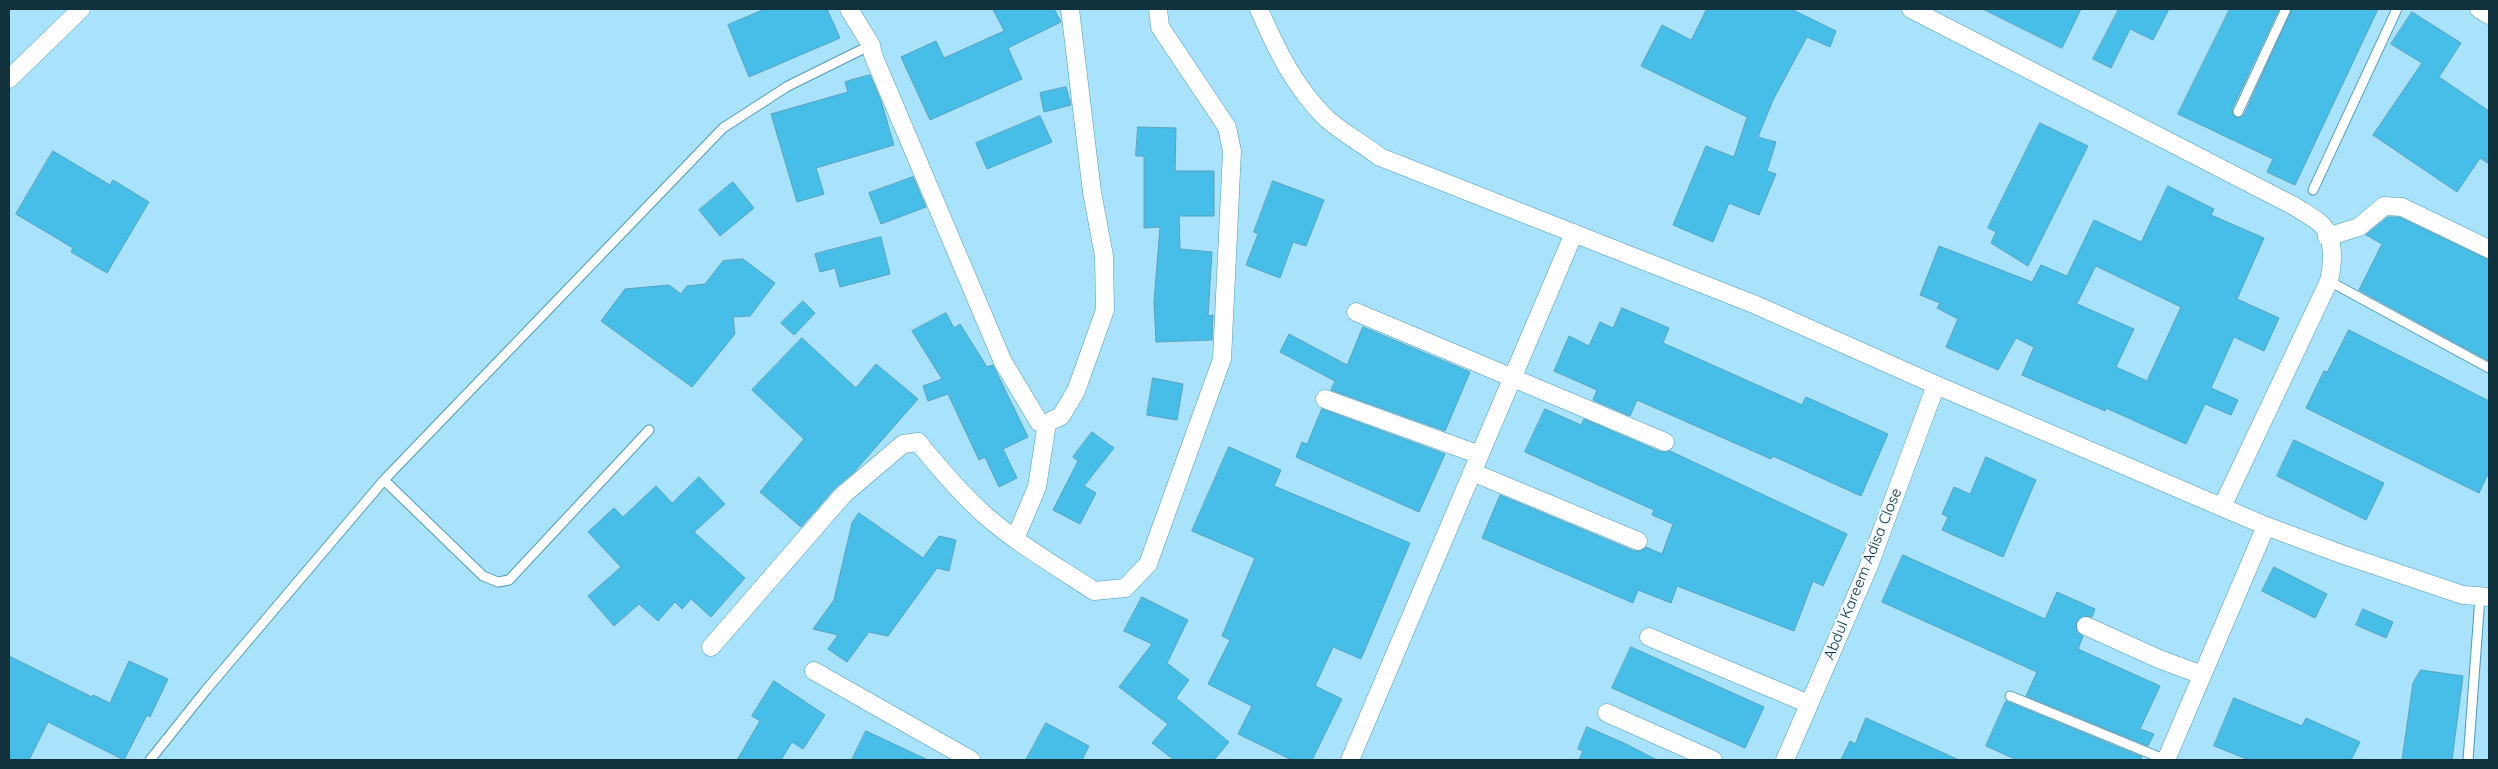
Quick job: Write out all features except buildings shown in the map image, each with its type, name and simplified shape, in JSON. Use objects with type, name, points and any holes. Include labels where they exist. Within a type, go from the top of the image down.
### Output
[{"type":"street","points":[[9,79],[81,9]]},
{"type":"street","points":[[849,9],[871,45],[877,64],[1003,362],[1039,422],[1047,423],[1061,416],[1076,391],[1105,310],[1104,256],[1092,192],[1070,9]]},
{"type":"street","points":[[711,647],[843,495],[903,444],[918,442],[986,516],[1016,539],[1094,591],[1124,588],[1148,564],[1222,359],[1232,151],[1226,128],[1160,27],[1158,9]]},
{"type":"street","points":[[1259,9],[1272,39],[1297,84],[1328,119],[1380,157],[1756,305],[1936,385],[2266,526],[2341,554],[2463,595],[2485,597]]},
{"type":"street","points":[[1911,9],[2294,206],[2322,225],[2334,262],[2329,281],[2222,507]]},
{"type":"street","points":[[2480,9],[2489,15]]},
{"type":"street","points":[[2327,236],[2359,227],[2384,206],[2402,206],[2489,249]]},
{"type":"street","points":[[1350,760],[1574,233]]},
{"type":"street","points":[[1356,312],[1665,442]]},
{"type":"street","name":"Abdul Kareem Adisa Close","points":[[1785,760],[1868,568],[1936,385]]},
{"type":"street","points":[[1325,399],[1480,455]]},
{"type":"street","points":[[1016,539],[1037,487],[1047,423]]},
{"type":"street","points":[[1472,472],[1638,541]]},
{"type":"street","points":[[2166,760],[2266,526]]},
{"type":"street","points":[[2086,626],[2158,659],[2202,675]]},
{"type":"street","points":[[1649,637],[1809,704]]},
{"type":"street","points":[[814,671],[971,760]]},
{"type":"street","points":[[1607,713],[1713,760]]},
{"type":"lane","points":[[2238,112],[2286,9]]},
{"type":"lane","points":[[2313,190],[2397,9]]},
{"type":"lane","points":[[150,760],[206,690],[384,480],[723,128],[788,86],[871,45]]},
{"type":"lane","points":[[2329,281],[2489,368]]},
{"type":"lane","points":[[384,480],[483,576],[498,582],[509,580],[649,430]]},
{"type":"lane","points":[[2468,760],[2485,597]]},
{"type":"lane","points":[[2010,696],[2166,760]]}]
